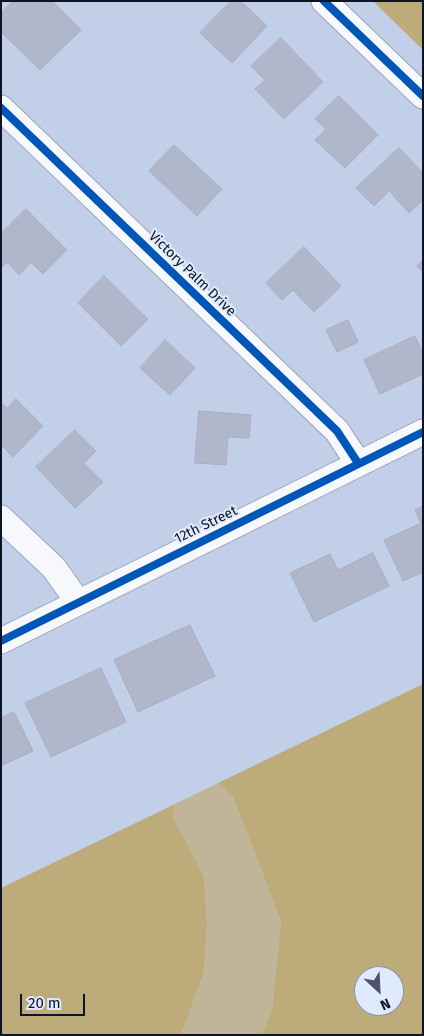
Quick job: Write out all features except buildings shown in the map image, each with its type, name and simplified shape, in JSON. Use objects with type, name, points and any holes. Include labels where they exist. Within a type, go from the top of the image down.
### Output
[{"type":"street","points":[[324,1],[423,96]]},
{"type":"street","name":"Victory Palm Drive","points":[[1,108],[337,430],[358,464]]},
{"type":"street","name":"12th Street","points":[[1,641],[423,432]]},
{"type":"street","points":[[1,518],[54,568],[78,602]]},
{"type":"shaded area","points":[[373,1],[423,1],[423,50]]},
{"type":"shaded area","points":[[423,684],[423,1035],[262,1035],[272,1010],[281,921],[233,797],[218,783]]},
{"type":"shaded area","points":[[218,783],[233,797],[281,921],[272,1010],[262,1035],[181,1035],[204,972],[207,925],[204,876],[171,816],[175,804]]},
{"type":"shaded area","points":[[175,804],[172,816],[204,876],[207,925],[204,972],[181,1035],[1,1035],[1,888]]},
{"type":"cycle path","points":[[324,1],[423,96]]},
{"type":"cycle path","points":[[1,108],[337,431],[358,463]]},
{"type":"cycle path","points":[[1,641],[423,432]]}]
